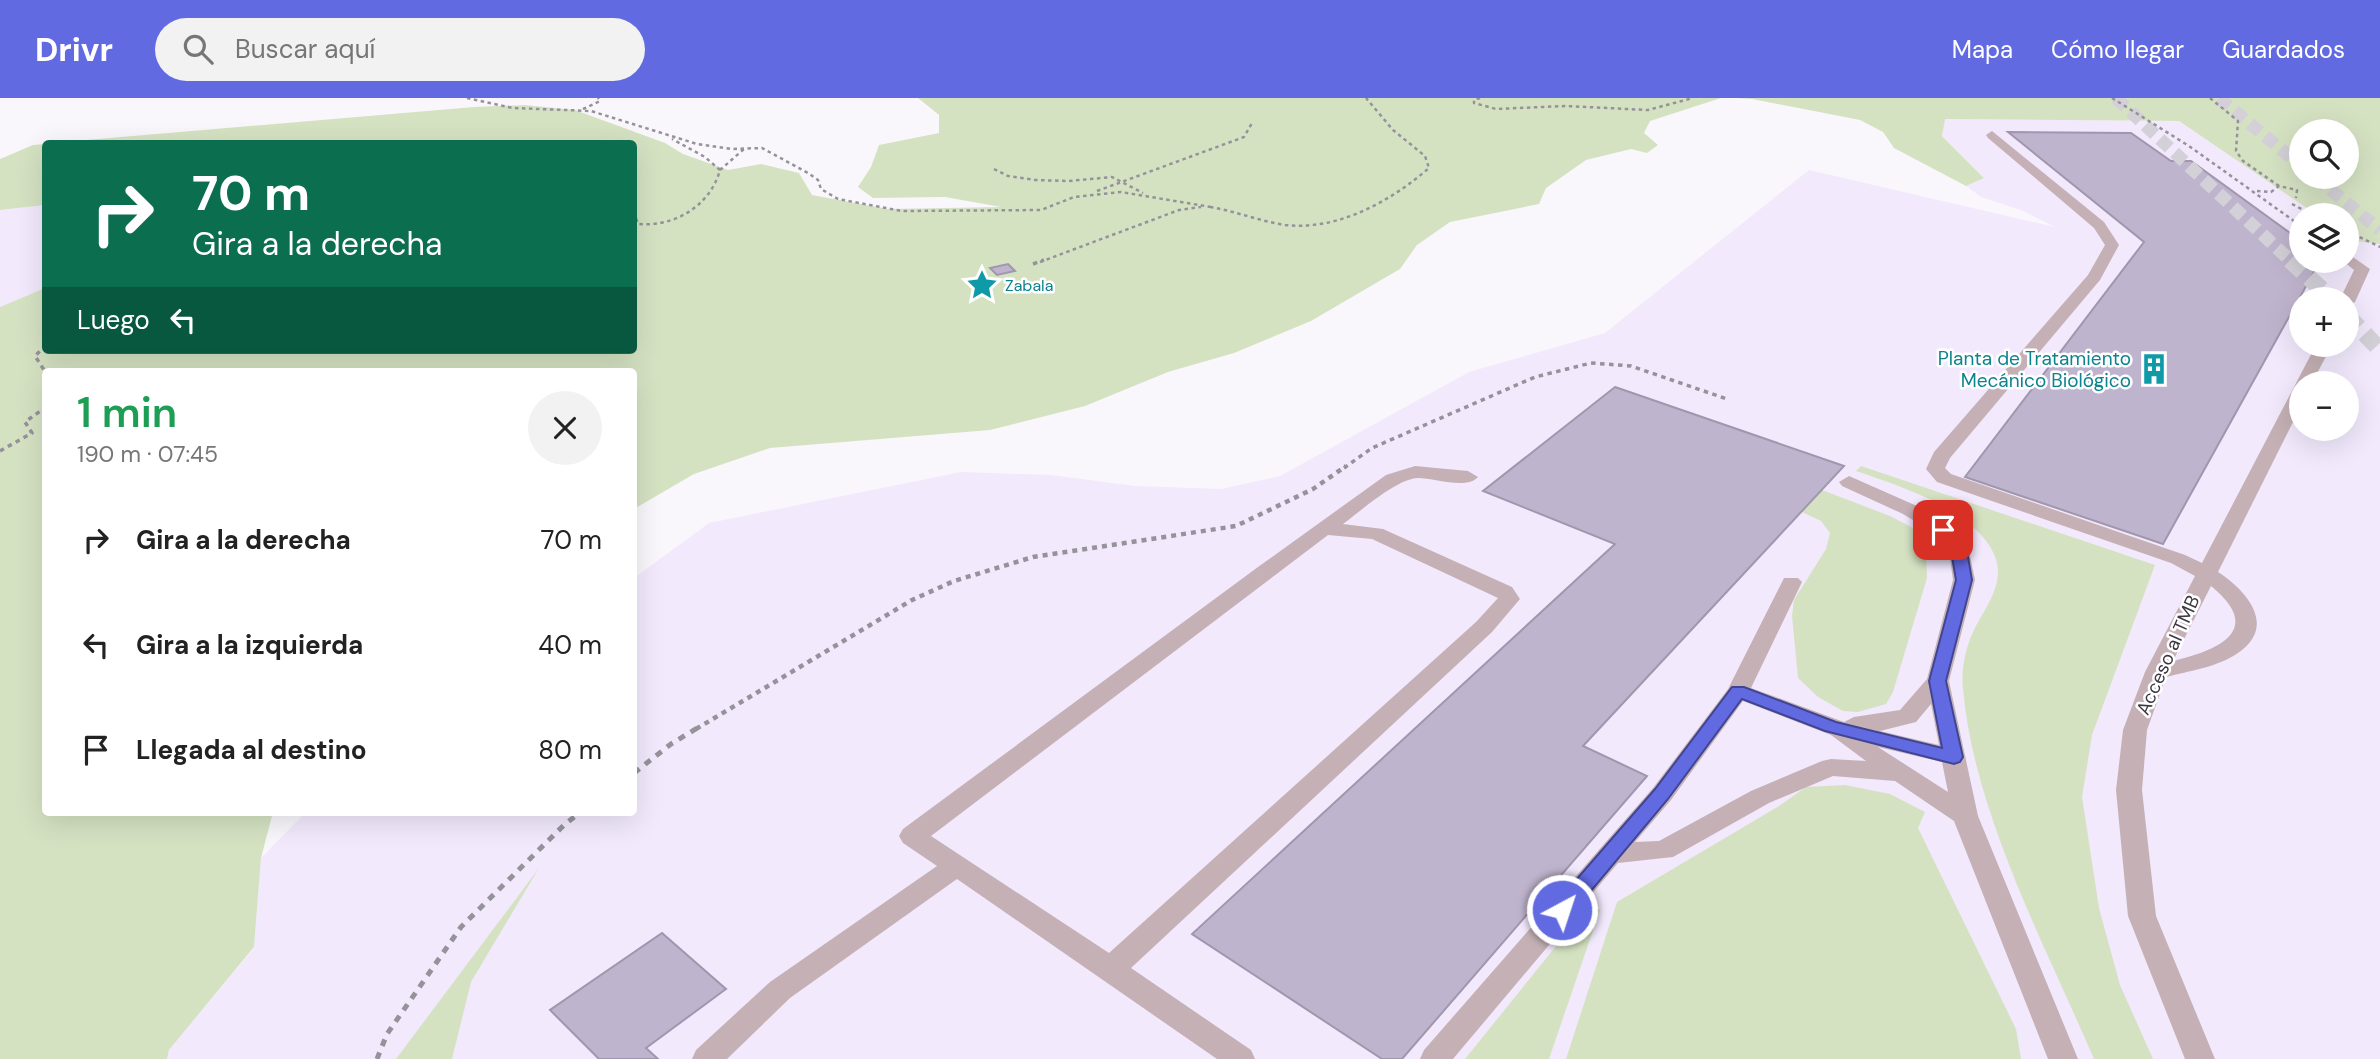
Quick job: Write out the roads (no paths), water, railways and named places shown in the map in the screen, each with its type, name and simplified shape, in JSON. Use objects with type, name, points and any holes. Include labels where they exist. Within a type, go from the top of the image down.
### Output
[{"type":"lane","points":[[1992,135],[2099,225],[2112,245],[2095,277],[1941,456],[1934,470],[1944,478],[2206,571],[2232,592],[2242,605],[2246,624],[2239,641],[2225,651],[2156,671]]},
{"type":"lane","points":[[2354,287],[2362,269],[2359,267]]},
{"type":"lane","name":"Acceso al TMB","points":[[2200,1059],[2142,916],[2129,790],[2135,730],[2156,671],[2289,412]]},
{"type":"lane","points":[[1240,1059],[912,836],[1393,479],[1415,472],[1468,477]]},
{"type":"lane","points":[[1831,727],[1879,723],[1908,716],[1938,681],[1964,580],[1959,551],[1943,530],[1910,510],[1849,482]]},
{"type":"lane","points":[[1111,969],[1484,627],[1509,599],[1504,593],[1376,533],[1324,529]]},
{"type":"lane","points":[[1435,1059],[1662,794],[1738,691],[1791,582]]},
{"type":"lane","points":[[1938,681],[1965,816],[2063,1059]]},
{"type":"lane","points":[[1738,691],[1831,727],[1954,757]]},
{"type":"lane","points":[[1831,727],[1965,816]]},
{"type":"lane","points":[[1610,854],[1664,850],[1760,797],[1831,767],[1902,773]]},
{"type":"lane","points":[[707,1059],[780,990],[957,866]]},
{"type":"tunnel","points":[[2116,98],[2289,259]]},
{"type":"tunnel","points":[[2219,98],[2289,156]]},
{"type":"tunnel","points":[[2330,189],[2380,230]]},
{"type":"tunnel","points":[[2304,273],[2319,287]]},
{"type":"tunnel","points":[[2359,328],[2380,350]]},
{"type":"place","name":"Zabala","points":[[982,285]]},
{"type":"place","name":"Planta de Tratamiento Mecánico Biológico","points":[[2154,369]]}]
